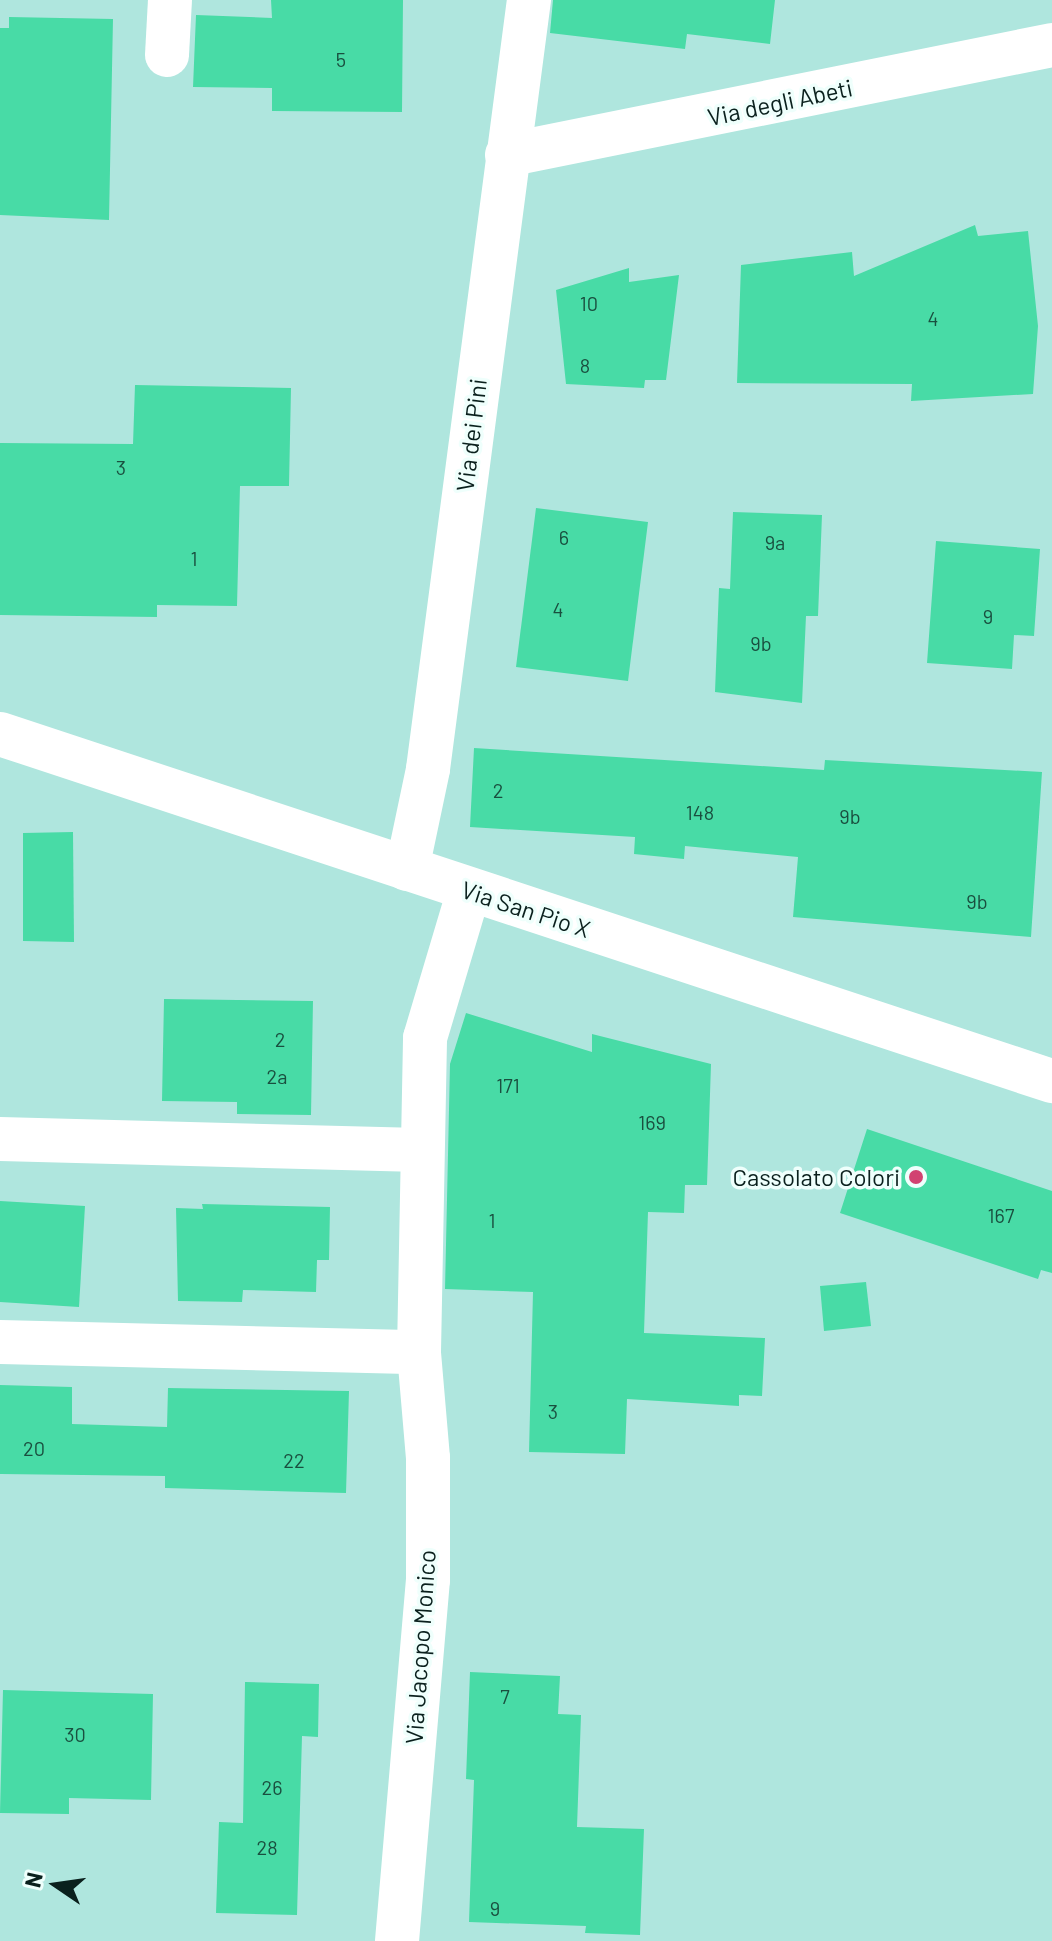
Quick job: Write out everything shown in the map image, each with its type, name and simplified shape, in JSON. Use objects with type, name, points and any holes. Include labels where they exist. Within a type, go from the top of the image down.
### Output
[{"type":"street","points":[[167,55],[170,0]]},
{"type":"street","name":"Via dei Pini","points":[[407,869],[430,753],[529,0]]},
{"type":"street","name":"Via degli Abeti","points":[[507,155],[1052,45]]},
{"type":"street","name":"Via San Pio X","points":[[0,734],[1052,1081]]},
{"type":"street","name":"Via Jacopo Monico","points":[[397,1941],[428,1580],[428,1458],[419,1352],[420,1150],[425,1038],[469,890]]},
{"type":"street","points":[[0,1139],[420,1150]]},
{"type":"street","points":[[0,1342],[419,1352]]},
{"type":"building","points":[[271,0],[403,0],[402,112],[272,111],[272,88],[193,87],[196,15],[272,18]]},
{"type":"building","points":[[553,0],[775,0],[770,44],[687,34],[685,49],[550,33]]},
{"type":"building","points":[[9,17],[113,19],[109,220],[0,215],[0,28],[9,28]]},
{"type":"building","points":[[975,225],[978,236],[1028,231],[1038,326],[1033,394],[911,401],[912,384],[737,383],[741,265],[852,252],[854,276]]},
{"type":"building","points":[[629,268],[629,282],[679,275],[666,380],[645,380],[644,388],[566,384],[556,290]]},
{"type":"building","points":[[135,385],[291,388],[289,486],[240,486],[237,606],[157,605],[157,617],[0,615],[0,443],[133,444]]},
{"type":"building","points":[[536,508],[648,522],[628,681],[516,667]]},
{"type":"building","points":[[733,512],[822,515],[818,616],[806,616],[802,703],[715,692],[719,588],[730,589]]},
{"type":"building","points":[[936,541],[1040,549],[1034,636],[1014,635],[1012,669],[927,663]]},
{"type":"building","points":[[474,748],[824,770],[825,760],[1042,772],[1031,937],[793,917],[798,857],[685,846],[684,859],[634,854],[635,837],[470,827]]},
{"type":"building","points":[[73,832],[74,942],[23,941],[23,833]]},
{"type":"building","points":[[164,999],[313,1001],[311,1115],[237,1114],[237,1102],[162,1101]]},
{"type":"building","points":[[466,1013],[592,1052],[592,1034],[711,1064],[707,1185],[685,1185],[684,1213],[648,1212],[644,1333],[765,1338],[762,1396],[739,1395],[739,1406],[627,1399],[625,1454],[529,1452],[533,1292],[445,1289],[450,1064]]},
{"type":"building","points":[[867,1129],[1052,1191],[1052,1273],[1041,1270],[1038,1279],[840,1213]]},
{"type":"building","points":[[0,1201],[85,1206],[79,1307],[0,1302]]},
{"type":"building","points":[[202,1204],[330,1207],[329,1260],[317,1260],[316,1292],[243,1290],[242,1302],[178,1301],[176,1208],[203,1209]]},
{"type":"building","points":[[866,1282],[871,1326],[824,1331],[820,1286]]},
{"type":"building","points":[[0,1385],[72,1387],[72,1424],[167,1427],[168,1388],[349,1391],[346,1493],[165,1488],[165,1476],[0,1474]]},
{"type":"building","points":[[470,1672],[560,1676],[558,1714],[581,1715],[577,1827],[644,1829],[640,1935],[585,1933],[586,1926],[469,1922],[474,1780],[466,1779]]},
{"type":"building","points":[[245,1682],[319,1684],[318,1737],[302,1736],[297,1915],[216,1913],[219,1822],[243,1823]]},
{"type":"building","points":[[3,1690],[153,1694],[151,1800],[69,1798],[69,1814],[0,1813]]},
{"type":"place","name":"Cassolato Colori","points":[[916,1177]]}]
